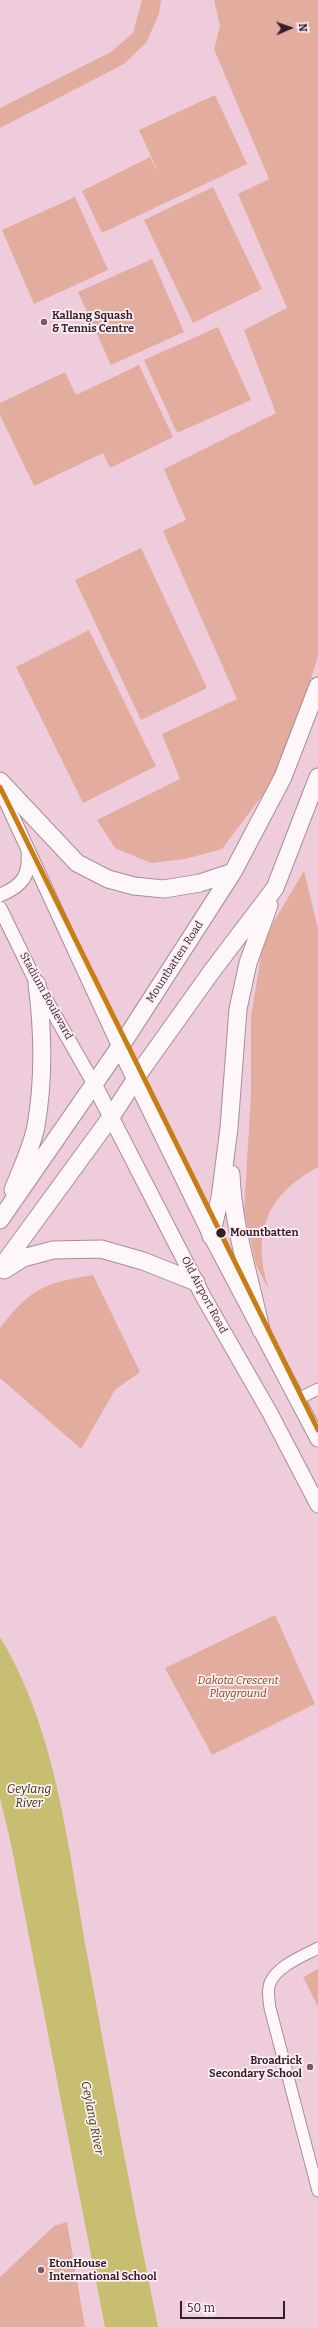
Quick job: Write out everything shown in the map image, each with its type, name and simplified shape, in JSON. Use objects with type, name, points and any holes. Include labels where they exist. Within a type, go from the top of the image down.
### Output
[{"type":"main road","name":"Mountbatten Road","points":[[2,1218],[119,1047],[233,872],[283,777],[318,686]]},
{"type":"main road","points":[[211,1236],[220,1198],[229,1128],[238,1009],[248,963],[318,777]]},
{"type":"main road","points":[[0,781],[77,863],[108,879],[134,886],[164,889],[200,883],[233,872]]},
{"type":"main road","points":[[0,1271],[111,1117],[134,1080],[212,970],[275,888]]},
{"type":"main road","points":[[2,1218],[35,1127],[39,1101],[41,1014],[37,984]]},
{"type":"main road","points":[[119,1047],[211,1236],[318,1439]]},
{"type":"main road","name":"Old Airport Road","points":[[94,1084],[196,1282],[318,1505]]},
{"type":"main road","points":[[229,1128],[232,1205],[243,1259],[254,1297],[261,1330]]},
{"type":"main road","points":[[0,1271],[23,1258],[52,1250],[101,1249],[143,1261],[196,1282]]},
{"type":"street","points":[[0,789],[119,1047]]},
{"type":"street","points":[[0,895],[14,890],[25,876],[29,860],[28,847]]},
{"type":"street","name":"Stadium Boulevard","points":[[0,908],[37,984],[81,1058],[94,1084]]},
{"type":"street","points":[[298,1399],[318,1389]]},
{"type":"street","points":[[318,1948],[282,1970],[270,1983],[270,2008],[318,2191]]},
{"type":"green space","points":[[142,0],[161,0],[159,14],[146,43],[124,64],[0,128],[0,108],[111,52],[133,33]]},
{"type":"green space","points":[[214,0],[318,0],[318,656],[283,768],[222,849],[185,859],[151,863],[115,848],[97,820],[180,779],[162,734],[237,699],[163,531],[186,520],[164,469],[276,413],[244,330],[287,308],[238,194],[269,179],[214,49],[220,26]]},
{"type":"green space","points":[[215,95],[247,164],[102,233],[82,191],[150,157],[160,176],[139,130]]},
{"type":"green space","points":[[213,187],[262,289],[193,323],[144,220]]},
{"type":"green space","points":[[75,197],[108,270],[34,304],[2,230]]},
{"type":"green space","points":[[152,259],[184,332],[111,365],[78,292]]},
{"type":"green space","points":[[218,327],[251,400],[177,433],[144,360]]},
{"type":"green space","points":[[139,365],[173,437],[110,468],[103,453],[34,486],[0,415],[0,403],[65,372],[76,395]]},
{"type":"green space","points":[[141,548],[207,688],[141,720],[75,580]]},
{"type":"green space","points":[[89,630],[156,766],[83,803],[16,667]]},
{"type":"green space","points":[[304,871],[318,928],[318,1167],[300,1178],[286,1190],[275,1203],[267,1218],[263,1234],[262,1251],[264,1270],[269,1290],[256,1265],[244,1211],[251,1095],[251,1017],[262,949],[273,923]]},
{"type":"green space","points":[[93,1275],[140,1372],[115,1390],[81,1449],[0,1378],[0,1328],[21,1304],[40,1290],[62,1281]]},
{"type":"green space","name":"Dakota Crescent Playground","points":[[275,1615],[315,1704],[212,1755],[165,1668]]},
{"type":"green space","points":[[318,1969],[318,2007],[303,1977]]},
{"type":"green space","name":"EtonHouse International School","points":[[67,2222],[85,2327],[0,2327],[0,2277],[54,2226]]},
{"type":"water","name":"Geylang River","points":[[0,1637],[20,1674],[35,1712],[48,1752],[58,1793],[67,1835],[113,2097],[158,2327],[105,2327],[11,1844],[0,1798]]},
{"type":"transit line","points":[[0,787],[318,1430]]},
{"type":"place","name":"Kallang Squash & Tennis Centre","points":[[44,322]]},
{"type":"place","name":"Mountbatten","points":[[221,1233]]},
{"type":"place","name":"Broadrick Secondary School","points":[[310,2067]]},
{"type":"place","name":"EtonHouse International School","points":[[41,2270]]}]
